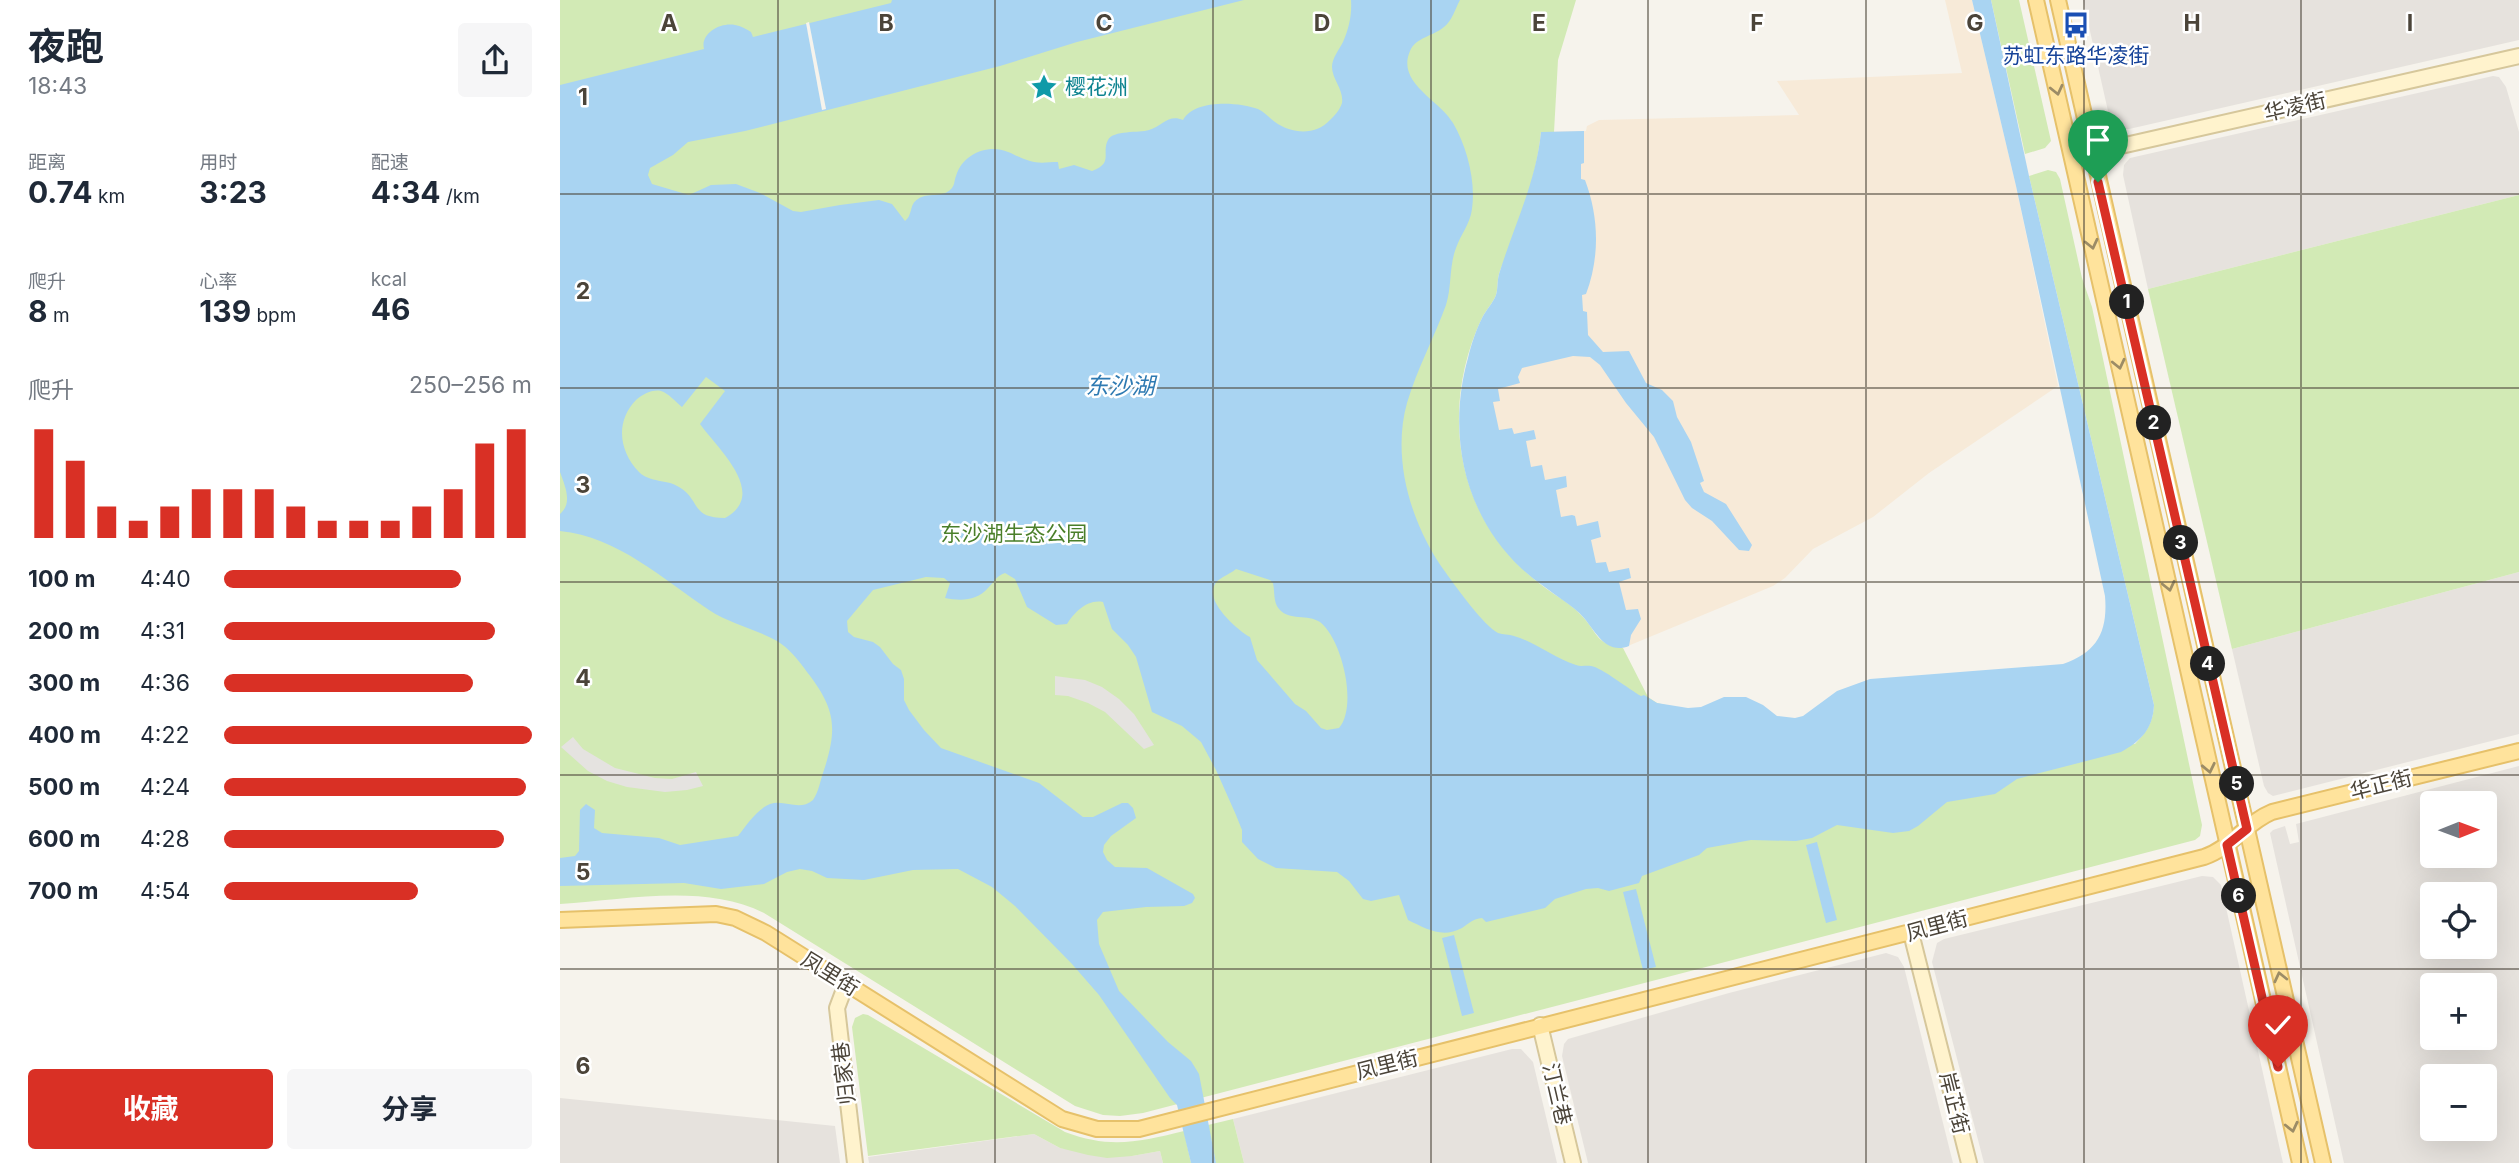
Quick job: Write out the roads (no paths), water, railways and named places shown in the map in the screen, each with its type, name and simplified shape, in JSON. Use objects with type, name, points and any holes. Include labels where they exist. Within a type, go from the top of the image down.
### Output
[{"type":"main road","points":[[2036,0],[2300,1163]]},
{"type":"main road","points":[[2058,0],[2323,1163]]},
{"type":"main road","name":"华正街","points":[[2247,829],[2272,812],[2519,751]]},
{"type":"main road","name":"凤里街","points":[[560,919],[694,913],[735,918],[766,933],[1062,1119],[1097,1129],[1116,1131],[1139,1129],[2204,857],[2227,845],[2247,829]]},
{"type":"street","name":"华凌街","points":[[2071,154],[2121,146],[2518,61]]},
{"type":"street","name":"岸芷街","points":[[1911,933],[1969,1163]]},
{"type":"street","name":"归家巷","points":[[846,984],[836,1008],[855,1163]]},
{"type":"street","name":"汀兰巷","points":[[1540,1025],[1573,1163]]},
{"type":"water","name":"东沙湖","points":[[892,0],[1244,0],[1077,42],[1000,66],[745,131],[688,142],[673,155],[650,168],[648,175],[652,184],[689,195],[711,185],[736,184],[760,193],[793,211],[801,212],[879,200],[892,204],[905,221],[915,201],[950,190],[958,170],[966,160],[988,149],[1004,150],[1033,162],[1058,162],[1059,169],[1074,165],[1092,171],[1103,165],[1106,145],[1111,137],[1121,133],[1149,130],[1173,118],[1183,120],[1197,108],[1217,104],[1258,109],[1289,129],[1310,131],[1330,120],[1342,103],[1332,67],[1348,27],[1351,0],[1460,0],[1447,24],[1413,46],[1407,62],[1414,82],[1447,115],[1458,132],[1469,164],[1473,187],[1471,214],[1454,255],[1446,305],[1411,390],[1403,425],[1403,470],[1414,514],[1423,535],[1463,596],[1485,623],[1498,633],[1522,639],[1576,665],[1596,667],[1641,696],[1644,695],[1657,703],[1688,708],[1701,707],[1724,697],[1746,697],[1777,716],[1795,718],[1803,716],[1837,691],[1870,679],[2063,664],[2092,647],[2102,630],[2105,596],[2016,186],[1972,0],[1991,0],[2029,176],[2154,705],[2148,728],[2140,739],[2121,752],[2017,779],[1995,794],[1947,802],[1909,831],[1893,833],[1837,825],[1812,838],[1796,841],[1751,840],[1707,848],[1699,855],[1642,876],[1639,883],[1609,891],[1586,889],[1555,899],[1545,908],[1486,922],[1482,918],[1474,920],[1448,933],[1427,929],[1408,920],[1399,895],[1371,901],[1363,899],[1349,881],[1337,872],[1276,868],[1258,859],[1242,842],[1242,830],[1236,815],[1201,742],[1182,726],[1152,712],[1136,657],[1112,629],[1103,602],[1087,604],[1067,624],[1056,625],[1027,607],[1015,579],[1005,573],[984,592],[968,599],[945,598],[950,583],[944,578],[926,577],[873,590],[847,621],[848,632],[880,647],[901,670],[904,700],[909,710],[941,748],[1039,783],[1083,817],[1093,817],[1122,803],[1128,803],[1136,818],[1111,836],[1104,845],[1103,852],[1107,860],[1115,867],[1147,868],[1193,894],[1195,898],[1192,903],[1184,906],[1103,912],[1097,920],[1099,944],[1119,991],[1168,1042],[1191,1061],[1199,1074],[1216,1163],[1191,1163],[1177,1105],[1099,995],[1072,964],[1015,906],[992,887],[958,869],[913,870],[864,880],[827,878],[800,869],[787,872],[764,884],[721,889],[684,883],[560,886],[560,858],[575,856],[579,851],[580,810],[586,804],[595,810],[594,828],[602,833],[659,838],[680,845],[738,836],[765,806],[776,803],[802,805],[813,800],[828,755],[832,730],[831,718],[823,696],[801,664],[781,644],[717,615],[621,550],[581,535],[560,531],[560,514],[567,500],[560,472],[560,85],[704,49],[708,34],[724,25],[741,27],[751,32],[753,37],[891,3]],"holes":[[[706,377],[725,391],[700,424],[736,471],[741,484],[742,497],[737,508],[725,518],[706,515],[679,487],[648,478],[639,472],[627,455],[622,436],[625,418],[638,398],[661,391],[682,407]],[[1236,569],[1270,580],[1273,583],[1276,603],[1283,613],[1310,618],[1320,622],[1328,631],[1341,657],[1347,689],[1345,718],[1339,728],[1321,728],[1306,711],[1295,704],[1257,660],[1250,637],[1218,607],[1214,600],[1214,586]]]},
{"type":"water","points":[[1584,131],[1581,179],[1585,180],[1590,194],[1596,237],[1591,280],[1586,294],[1582,295],[1583,311],[1587,312],[1588,335],[1603,352],[1629,351],[1646,383],[1662,390],[1673,401],[1677,417],[1691,442],[1704,481],[1700,483],[1704,492],[1726,504],[1752,545],[1749,551],[1739,550],[1712,521],[1685,500],[1654,437],[1600,365],[1590,357],[1573,356],[1522,368],[1518,377],[1520,383],[1498,389],[1500,401],[1493,402],[1499,430],[1512,428],[1514,434],[1534,430],[1536,439],[1526,441],[1531,467],[1542,465],[1545,480],[1566,476],[1567,487],[1556,490],[1561,517],[1575,516],[1577,526],[1598,521],[1601,537],[1591,540],[1596,563],[1606,562],[1609,572],[1629,568],[1631,578],[1619,582],[1626,610],[1638,609],[1641,619],[1631,635],[1629,646],[1621,648],[1602,641],[1579,613],[1522,569],[1502,547],[1473,498],[1460,443],[1459,415],[1469,353],[1480,323],[1496,295],[1499,274],[1534,169],[1541,132]]},
{"type":"water","points":[[1817,842],[1837,920],[1826,923],[1806,845]]},
{"type":"water","points":[[1636,889],[1656,967],[1643,970],[1623,892]]},
{"type":"water","points":[[1454,935],[1474,1013],[1462,1016],[1442,938]]},
{"type":"place","name":"苏虹东路华凌街","points":[[2076,25]]},
{"type":"place","name":"樱花洲","points":[[1044,87]]},
{"type":"park label","name":"东沙湖生态公园","points":[[1014,534]]}]
